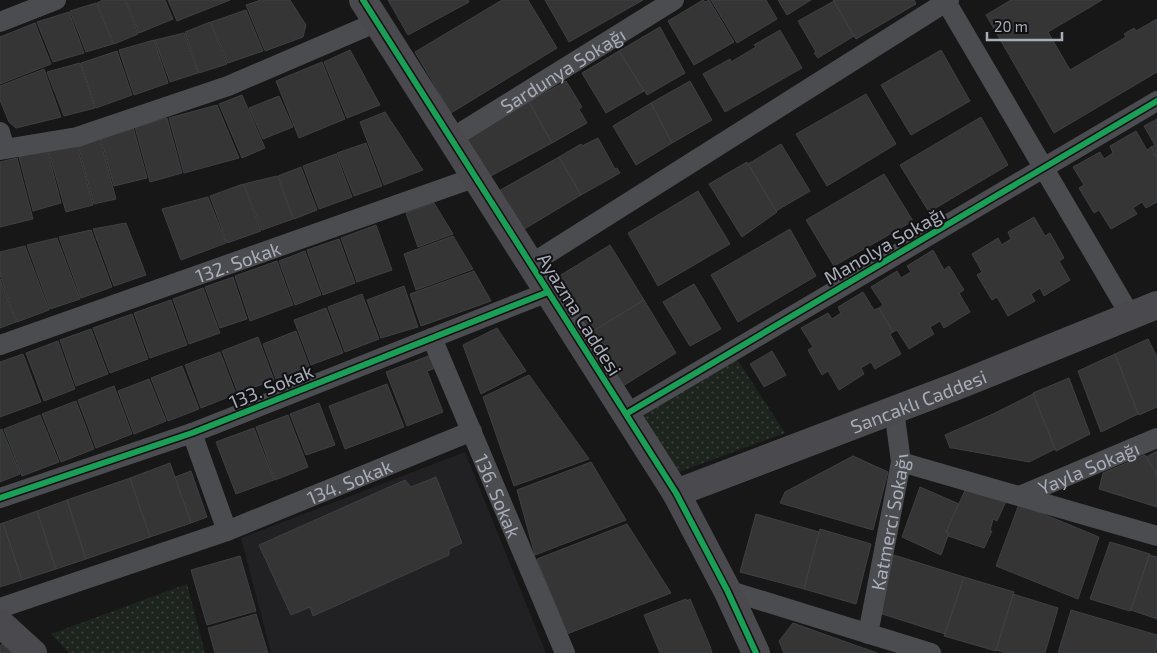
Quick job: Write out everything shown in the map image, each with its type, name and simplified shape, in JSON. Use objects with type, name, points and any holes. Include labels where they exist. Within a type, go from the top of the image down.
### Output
[{"type":"street","points":[[0,22],[56,0]]},
{"type":"street","name":"Sardunya Sokağı","points":[[452,138],[674,0]]},
{"type":"street","points":[[531,264],[947,1],[1130,316]]},
{"type":"street","points":[[2,144],[77,137],[218,89],[370,11]]},
{"type":"street","name":"Ayazma Caddesi","points":[[370,11],[676,492],[756,653]]},
{"type":"street","name":"Manolya Sokağı","points":[[626,414],[1157,101]]},
{"type":"street","name":"132. Sokak","points":[[0,345],[476,177]]},
{"type":"street","name":"133. Sokak","points":[[0,498],[192,433],[548,292]]},
{"type":"street","name":"Sancaklı Caddesi","points":[[676,492],[894,410],[1157,305]]},
{"type":"street","name":"136. Sokak","points":[[432,338],[565,653]]},
{"type":"street","name":"Katmerci Sokağı","points":[[868,634],[901,462],[894,410]]},
{"type":"street","name":"134. Sokak","points":[[0,608],[227,531],[472,431]]},
{"type":"street","points":[[192,433],[227,531]]},
{"type":"street","name":"Yayla Sokağı","points":[[1022,495],[1157,438]]},
{"type":"street","points":[[901,462],[1022,495],[1157,536]]},
{"type":"street","points":[[726,590],[931,653]]},
{"type":"street","points":[[0,623],[33,653]]},
{"type":"shaded area","points":[[737,359],[785,433],[676,473],[639,416]]},
{"type":"shaded area","points":[[465,452],[546,653],[271,653],[241,538]]},
{"type":"shaded area","points":[[187,584],[205,653],[69,653],[51,634]]},
{"type":"building","points":[[103,0],[125,0],[138,34],[114,44],[97,3]]},
{"type":"building","points":[[126,0],[165,0],[173,19],[139,33]]},
{"type":"building","points":[[168,0],[230,0],[177,21]]},
{"type":"building","points":[[261,0],[290,0],[306,25],[303,37],[265,51],[246,5]]},
{"type":"building","points":[[388,0],[468,0],[469,2],[408,35]]},
{"type":"building","points":[[502,0],[528,0],[557,48],[451,113],[415,52]]},
{"type":"building","points":[[545,0],[643,0],[569,42]]},
{"type":"building","points":[[703,0],[705,2],[709,0],[734,42],[694,65],[668,21]]},
{"type":"building","points":[[711,0],[766,0],[777,19],[737,43]]},
{"type":"building","points":[[778,0],[811,0],[787,15]]},
{"type":"building","points":[[833,0],[914,0],[916,4],[856,39]]},
{"type":"building","points":[[1011,0],[1102,0],[1048,32],[1070,70],[1126,37],[1124,34],[1134,28],[1136,31],[1157,19],[1157,72],[1054,133],[986,15]]},
{"type":"building","points":[[834,1],[854,36],[818,58],[798,21]]},
{"type":"building","points":[[96,3],[113,44],[86,52],[70,11]]},
{"type":"building","points":[[246,10],[263,51],[228,63],[211,22]]},
{"type":"building","points":[[69,12],[84,53],[53,62],[37,22]]},
{"type":"building","points":[[210,22],[227,64],[199,73],[185,32]]},
{"type":"building","points":[[35,23],[51,64],[0,84],[0,37]]},
{"type":"building","points":[[660,27],[685,73],[647,95],[619,51]]},
{"type":"building","points":[[780,30],[802,68],[725,112],[703,74],[730,59],[731,62],[756,47],[754,45]]},
{"type":"building","points":[[184,33],[198,73],[170,82],[155,40]]},
{"type":"building","points":[[154,40],[168,83],[134,95],[119,50]]},
{"type":"building","points":[[350,50],[380,105],[347,118],[324,62]]},
{"type":"building","points":[[941,50],[970,101],[911,135],[881,85]]},
{"type":"building","points":[[117,51],[132,95],[96,108],[81,63]]},
{"type":"building","points":[[619,51],[644,91],[606,113],[582,73]]},
{"type":"building","points":[[322,62],[345,119],[299,138],[276,81]]},
{"type":"building","points":[[80,63],[95,108],[64,116],[47,72]]},
{"type":"building","points":[[44,69],[61,117],[16,128],[9,122],[0,100],[0,86]]},
{"type":"building","points":[[566,81],[582,107],[579,109],[587,123],[552,143],[529,102]]},
{"type":"building","points":[[690,81],[712,120],[672,143],[651,103]]},
{"type":"building","points":[[866,94],[896,144],[827,186],[796,134]]},
{"type":"building","points":[[242,95],[265,148],[242,158],[219,104]]},
{"type":"building","points":[[279,96],[293,127],[263,139],[249,108]]},
{"type":"building","points":[[529,102],[552,143],[489,177],[465,138]]},
{"type":"building","points":[[651,103],[672,143],[636,165],[613,126]]},
{"type":"building","points":[[217,105],[239,158],[184,173],[169,118]]},
{"type":"building","points":[[385,112],[423,170],[384,185],[360,122]]},
{"type":"building","points":[[981,117],[1008,165],[929,212],[900,165]]},
{"type":"building","points":[[167,118],[182,173],[150,182],[135,127]]},
{"type":"building","points":[[1157,119],[1157,158],[1151,147],[1155,145],[1144,126]]},
{"type":"building","points":[[133,127],[147,178],[114,186],[100,135]]},
{"type":"building","points":[[1136,131],[1147,150],[1151,147],[1157,158],[1157,202],[1146,208],[1142,202],[1133,208],[1137,214],[1111,229],[1099,210],[1094,213],[1079,188],[1084,185],[1073,167],[1100,152],[1104,159],[1113,153],[1110,146]]},
{"type":"building","points":[[99,136],[116,199],[94,204],[77,141]]},
{"type":"building","points":[[598,138],[615,169],[617,168],[620,173],[581,195],[559,157],[581,144],[582,146]]},
{"type":"building","points":[[76,142],[93,205],[66,212],[48,149]]},
{"type":"building","points":[[366,143],[382,186],[354,196],[337,153]]},
{"type":"building","points":[[781,144],[810,191],[776,211],[748,164]]},
{"type":"building","points":[[47,149],[61,203],[33,211],[19,157]]},
{"type":"building","points":[[336,154],[352,197],[319,209],[303,166]]},
{"type":"building","points":[[559,157],[581,195],[521,231],[497,192]]},
{"type":"building","points":[[17,158],[33,219],[0,227],[0,162]]},
{"type":"building","points":[[747,162],[777,212],[742,237],[709,184]]},
{"type":"building","points":[[301,167],[317,210],[294,219],[278,176]]},
{"type":"building","points":[[884,174],[913,221],[834,266],[806,220]]},
{"type":"building","points":[[277,176],[293,219],[262,230],[244,184]]},
{"type":"building","points":[[243,184],[261,231],[227,243],[210,196]]},
{"type":"building","points":[[698,191],[730,244],[658,286],[628,233]]},
{"type":"building","points":[[208,197],[226,243],[181,260],[162,209]]},
{"type":"building","points":[[434,203],[453,234],[418,247],[406,213]]},
{"type":"building","points":[[1034,217],[1045,236],[1050,233],[1064,258],[1059,261],[1070,280],[1044,296],[1040,288],[1031,294],[1035,301],[1008,316],[997,297],[992,300],[977,275],[982,272],[972,254],[998,238],[1002,245],[1011,239],[1008,232]]},
{"type":"building","points":[[126,223],[146,275],[114,286],[93,229]]},
{"type":"building","points":[[376,225],[392,270],[357,282],[341,238]]},
{"type":"building","points":[[790,229],[816,276],[738,322],[711,275]]},
{"type":"building","points":[[91,230],[112,287],[81,298],[59,237]]},
{"type":"building","points":[[453,236],[473,269],[416,290],[404,254]]},
{"type":"building","points":[[57,238],[80,299],[50,309],[27,245]]},
{"type":"building","points":[[339,239],[355,283],[323,295],[307,250]]},
{"type":"building","points":[[610,245],[644,300],[585,336],[551,281]]},
{"type":"building","points":[[25,246],[49,310],[17,322],[0,275],[0,252]]},
{"type":"building","points":[[933,250],[944,270],[949,266],[964,290],[959,293],[970,312],[944,328],[940,321],[930,327],[934,334],[909,349],[897,330],[893,332],[879,308],[883,305],[871,287],[897,271],[901,278],[911,272],[907,266]]},
{"type":"building","points":[[305,251],[321,295],[295,305],[279,261]]},
{"type":"building","points":[[277,261],[293,305],[250,321],[235,276]]},
{"type":"building","points":[[474,271],[491,301],[421,326],[410,294]]},
{"type":"building","points":[[233,277],[247,319],[220,328],[205,287]]},
{"type":"building","points":[[0,279],[16,322],[0,328]]},
{"type":"building","points":[[694,284],[721,329],[690,346],[663,302]]},
{"type":"building","points":[[404,286],[418,327],[381,338],[367,300]]},
{"type":"building","points":[[203,288],[220,333],[189,344],[173,299]]},
{"type":"building","points":[[863,292],[874,310],[879,308],[893,332],[890,334],[901,354],[875,369],[871,362],[861,368],[864,374],[839,390],[828,371],[822,375],[808,350],[813,347],[801,328],[828,313],[832,319],[841,313],[838,307]]},
{"type":"building","points":[[362,294],[379,339],[345,352],[328,307]]},
{"type":"building","points":[[171,300],[187,345],[150,358],[134,313]]},
{"type":"building","points":[[644,300],[676,353],[618,389],[585,336]]},
{"type":"building","points":[[326,308],[343,353],[311,365],[294,320]]},
{"type":"building","points":[[132,314],[148,359],[110,373],[93,328]]},
{"type":"building","points":[[497,328],[526,371],[481,394],[463,345]]},
{"type":"building","points":[[91,329],[108,374],[76,386],[60,340]]},
{"type":"building","points":[[296,331],[309,366],[276,379],[263,344]]},
{"type":"building","points":[[258,337],[274,380],[238,393],[222,351]]},
{"type":"building","points":[[1148,339],[1157,357],[1157,407],[1139,415],[1115,354]]},
{"type":"building","points":[[58,341],[75,389],[44,401],[26,353]]},
{"type":"building","points":[[772,351],[786,375],[764,387],[750,364]]},
{"type":"building","points":[[220,352],[236,394],[201,408],[185,365]]},
{"type":"building","points":[[23,354],[41,402],[0,417],[0,362]]},
{"type":"building","points":[[1115,354],[1138,414],[1101,432],[1078,371]]},
{"type":"building","points":[[431,355],[436,368],[427,371],[443,412],[407,426],[386,372]]},
{"type":"building","points":[[182,366],[199,409],[168,421],[151,378]]},
{"type":"building","points":[[529,375],[589,459],[514,486],[483,397]]},
{"type":"building","points":[[1069,378],[1090,434],[1056,451],[1033,393]]},
{"type":"building","points":[[149,379],[166,421],[134,434],[118,391]]},
{"type":"building","points":[[387,384],[404,427],[345,449],[329,406]]},
{"type":"building","points":[[114,386],[132,434],[96,448],[78,400]]},
{"type":"building","points":[[1033,394],[1055,449],[1029,462],[950,448],[945,435]]},
{"type":"building","points":[[76,401],[94,449],[61,462],[42,414]]},
{"type":"building","points":[[319,403],[335,445],[306,455],[290,414]]},
{"type":"building","points":[[40,415],[59,462],[22,476],[4,429]]},
{"type":"building","points":[[288,415],[308,467],[275,480],[256,427]]},
{"type":"building","points":[[254,428],[274,480],[236,494],[216,442]]},
{"type":"building","points":[[2,429],[20,474],[0,482],[0,430]]},
{"type":"building","points":[[1157,451],[1157,475],[1146,457]]},
{"type":"building","points":[[1145,455],[1157,475],[1157,507],[1099,489],[1103,473]]},
{"type":"building","points":[[853,456],[888,472],[873,530],[780,503],[785,492]]},
{"type":"building","points":[[591,462],[626,520],[535,555],[517,490]]},
{"type":"building","points":[[170,463],[191,523],[150,537],[130,478]]},
{"type":"building","points":[[191,471],[207,517],[191,523],[175,477]]},
{"type":"building","points":[[436,477],[462,543],[449,549],[449,555],[313,616],[310,607],[291,615],[259,545],[405,480],[411,487]]},
{"type":"building","points":[[130,478],[150,537],[86,559],[67,500]]},
{"type":"building","points":[[967,486],[1007,499],[997,521],[993,519],[990,531],[992,531],[984,548],[948,536],[949,533],[946,532]]},
{"type":"building","points":[[920,487],[959,504],[946,532],[949,533],[941,555],[902,537]]},
{"type":"building","points":[[67,500],[86,559],[56,569],[37,511]]},
{"type":"building","points":[[1019,504],[1099,537],[1078,599],[996,566]]},
{"type":"building","points":[[37,511],[56,569],[22,580],[3,523]]},
{"type":"building","points":[[756,514],[819,532],[804,589],[740,572]]},
{"type":"building","points":[[3,523],[22,580],[0,587],[0,524]]},
{"type":"building","points":[[627,524],[671,593],[567,634],[537,559]]},
{"type":"building","points":[[820,529],[871,544],[856,604],[804,589]]},
{"type":"building","points":[[1110,542],[1150,554],[1130,611],[1090,599]]},
{"type":"building","points":[[894,555],[964,577],[945,634],[876,612]]},
{"type":"building","points":[[1149,555],[1157,557],[1157,619],[1131,610]]},
{"type":"building","points":[[240,556],[256,611],[207,625],[191,570]]},
{"type":"building","points":[[964,577],[1014,592],[996,651],[944,636]]},
{"type":"building","points":[[1013,594],[1058,608],[1045,653],[1006,653],[996,650]]},
{"type":"building","points":[[686,599],[687,601],[690,599],[712,653],[660,653],[644,615]]},
{"type":"building","points":[[1071,610],[1157,635],[1156,653],[1058,653]]},
{"type":"building","points":[[256,614],[268,653],[215,653],[208,628]]},
{"type":"building","points":[[793,623],[877,653],[784,653],[779,641]]},
{"type":"building","points":[[5,642],[14,653],[0,653],[0,646]]},
{"type":"cycle path","points":[[363,0],[676,493],[727,590],[756,653]]},
{"type":"cycle path","points":[[626,414],[1157,101]]},
{"type":"cycle path","points":[[0,498],[192,433],[548,292]]}]
